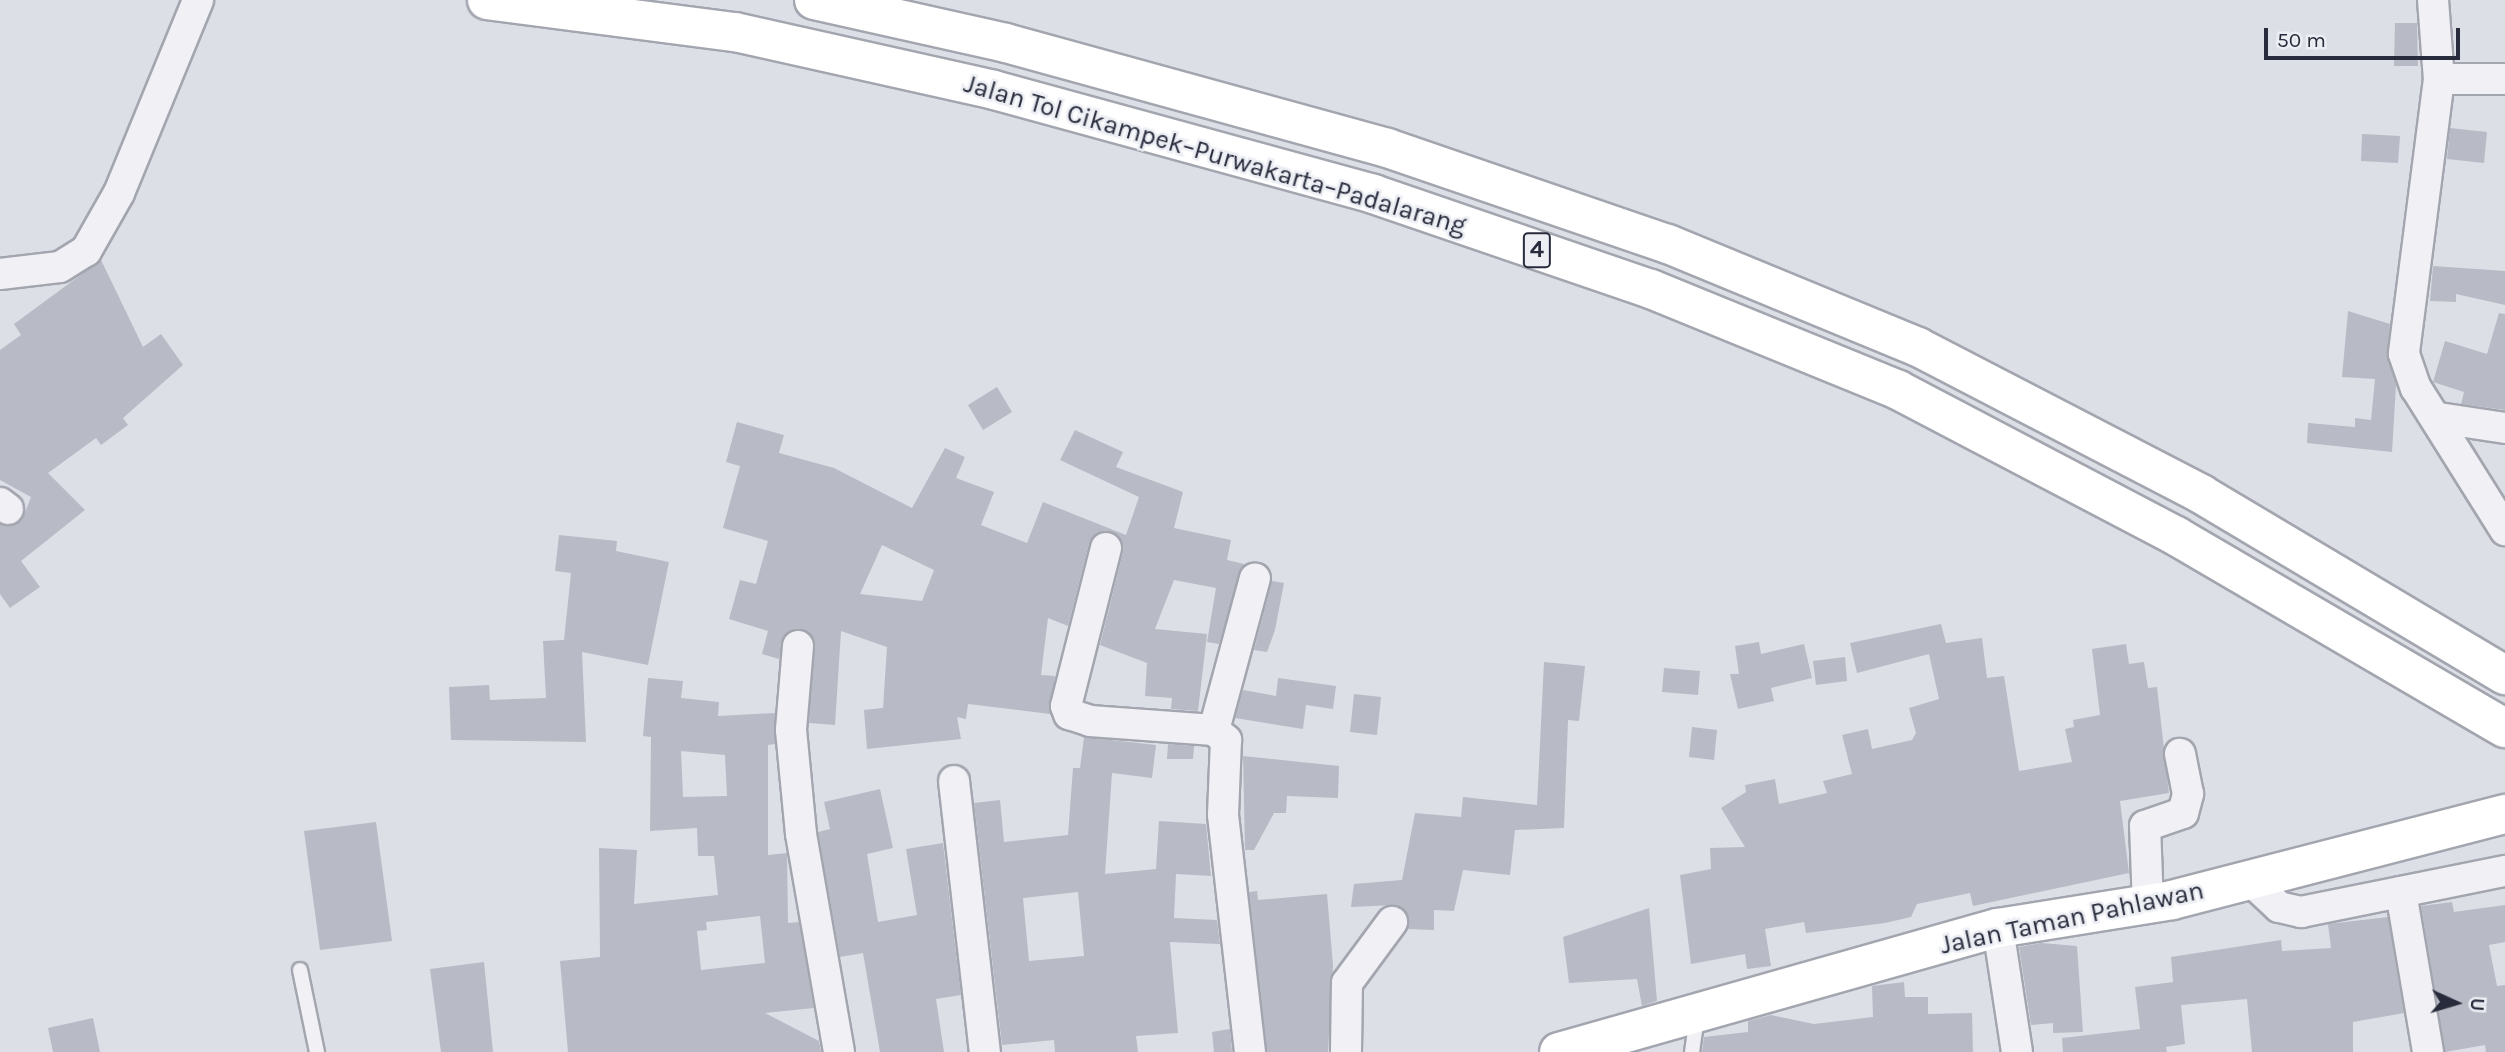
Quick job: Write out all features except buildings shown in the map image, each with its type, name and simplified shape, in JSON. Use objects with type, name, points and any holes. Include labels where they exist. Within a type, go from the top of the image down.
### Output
[{"type":"main road","name":"Jalan Tol Cikampek–Purwakarta–Padalarang","points":[[487,0],[735,32],[994,90],[1373,194],[1651,289],[1898,390],[2176,536],[2505,728]]},
{"type":"main road","name":"Jalan Tol Cikampek–Purwakarta–Padalarang","points":[[814,0],[1006,43],[1374,144],[1668,244],[1918,346],[2201,494],[2505,675]]},
{"type":"main road","name":"Jalan Taman Pahlawan","points":[[1565,1051],[1998,928],[2148,906],[2505,814]]},
{"type":"street","points":[[0,274],[60,267],[86,251],[119,193],[198,0]]},
{"type":"street","points":[[2433,0],[2439,79],[2404,354],[2416,388],[2439,418],[2505,530]]},
{"type":"street","points":[[2439,79],[2505,79]]},
{"type":"street","points":[[2439,418],[2505,428]]},
{"type":"street","points":[[1106,548],[1069,714],[1214,730],[1226,740],[1223,815],[1250,1052]]},
{"type":"street","points":[[1214,730],[1255,578]]},
{"type":"street","points":[[799,646],[793,756],[839,1052]]},
{"type":"street","points":[[2148,906],[2145,826],[2183,813],[2188,794],[2180,754]]},
{"type":"street","points":[[954,781],[985,1052]]},
{"type":"street","points":[[2249,879],[2292,912],[2505,871]]},
{"type":"street","points":[[2401,891],[2428,1052]]},
{"type":"street","points":[[1346,1052],[1347,983],[1392,922]]},
{"type":"street","points":[[1998,928],[2017,1052]]},
{"type":"lane","points":[[300,970],[317,1052]]},
{"type":"lane","points":[[1692,1052],[1697,1014]]}]
